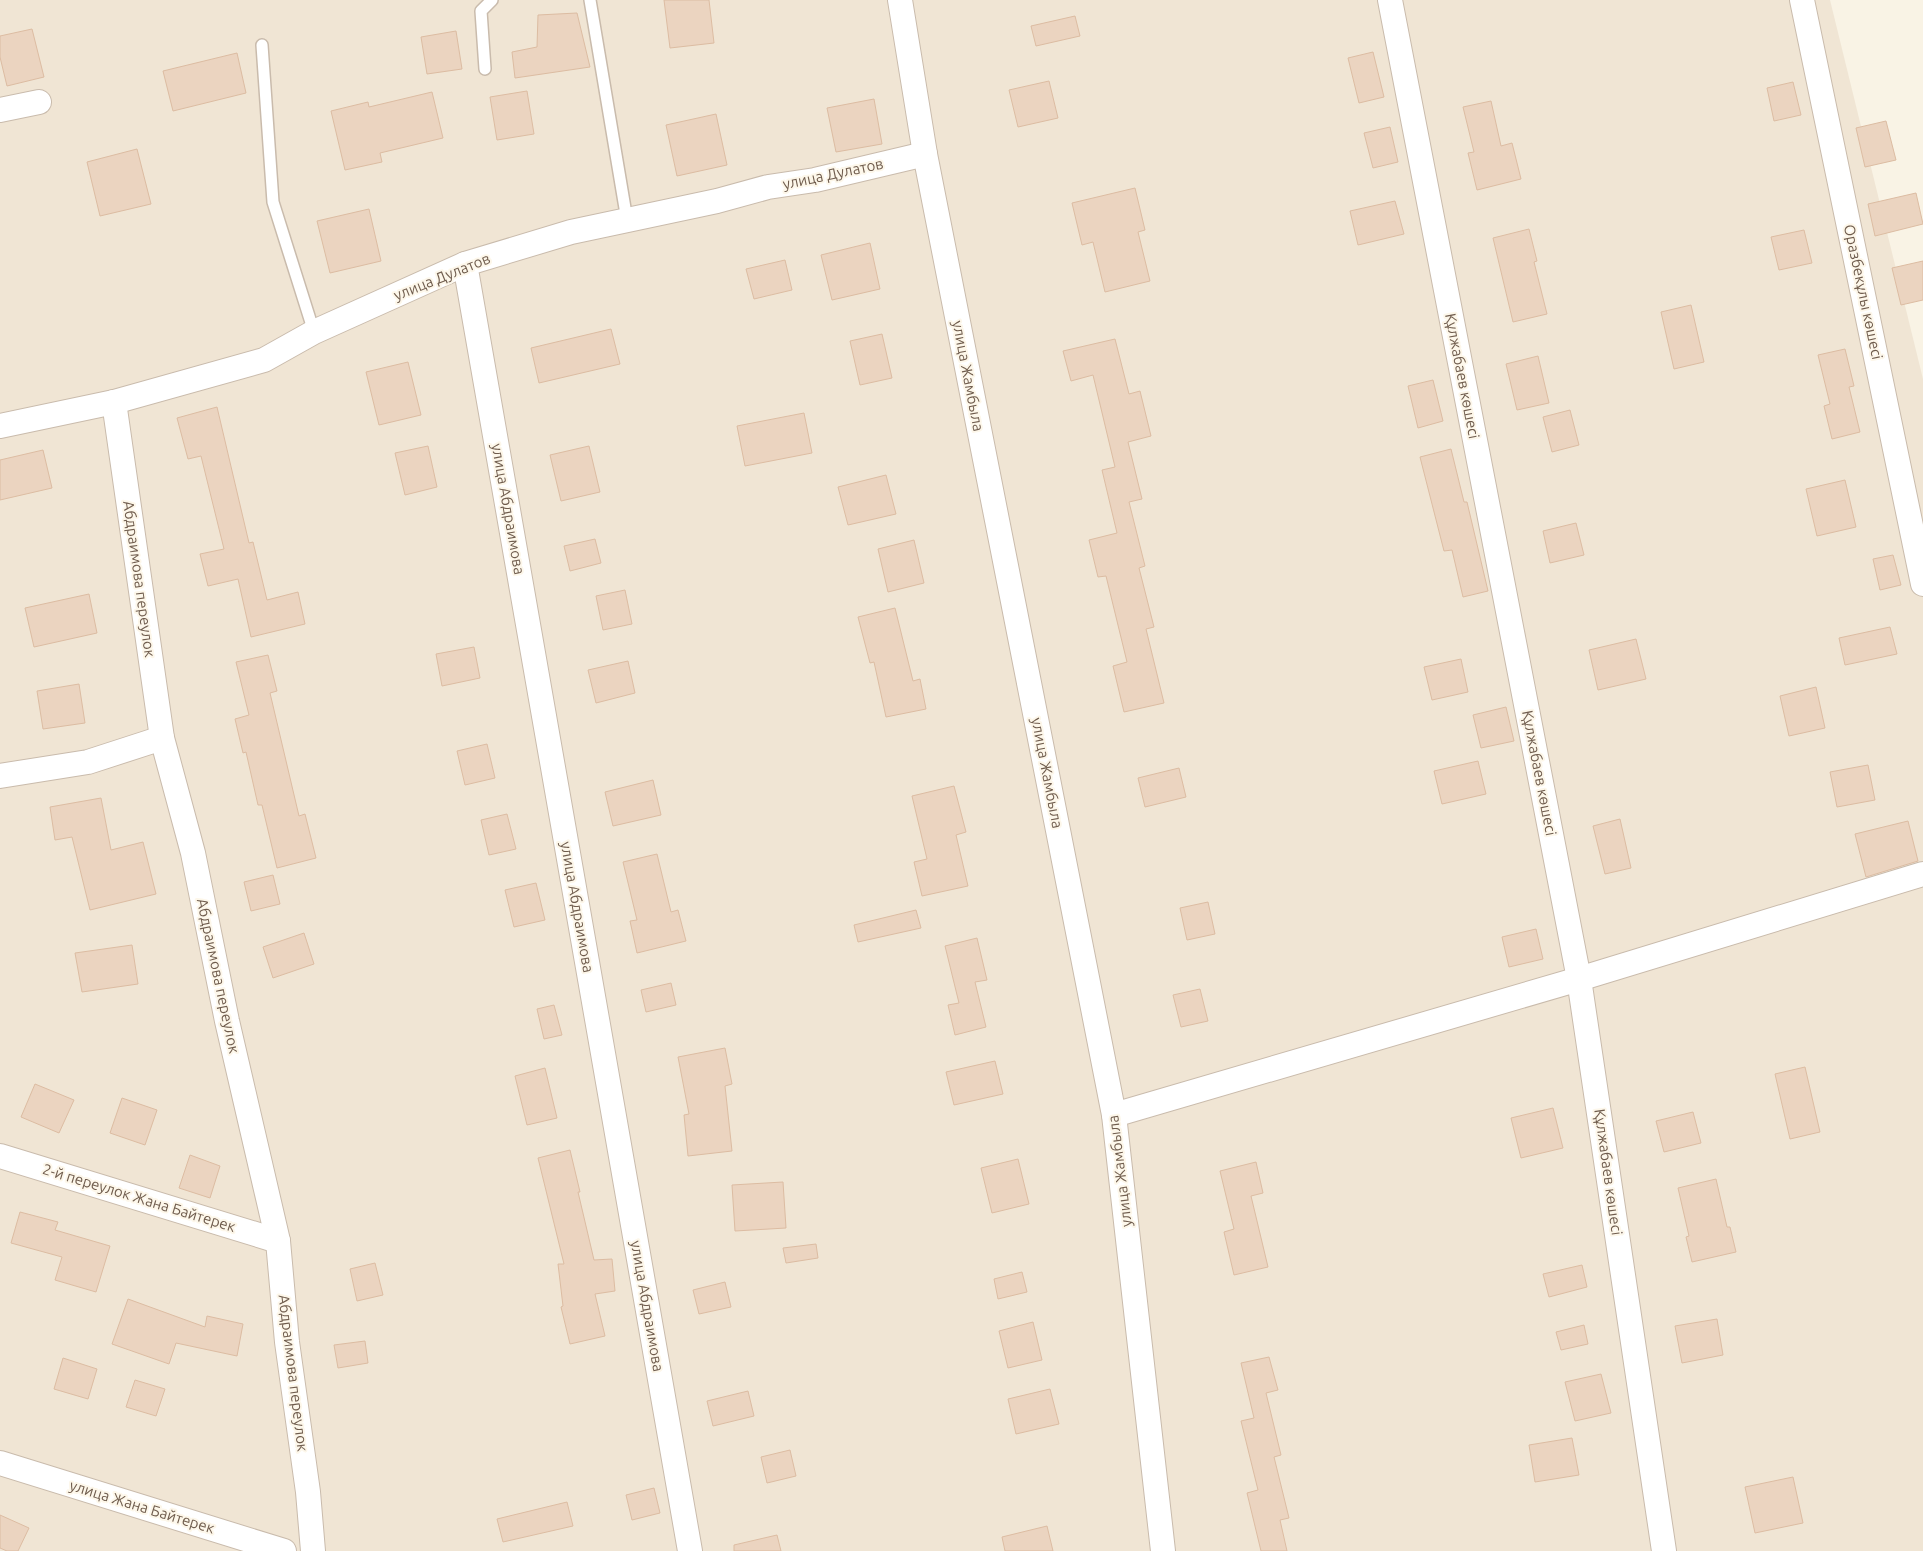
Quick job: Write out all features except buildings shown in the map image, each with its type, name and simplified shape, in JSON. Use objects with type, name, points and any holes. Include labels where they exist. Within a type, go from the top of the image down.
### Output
[{"type":"street","name":"улица Жамбыла","points":[[900,0],[925,154],[1114,1115],[1163,1551]]},
{"type":"street","name":"Құлжабаев көшесі","points":[[1390,0],[1579,979],[1664,1551]]},
{"type":"street","name":"Оразбекұлы көшесі","points":[[1802,0],[1923,584]]},
{"type":"street","points":[[0,110],[39,102]]},
{"type":"street","name":"улица Дулатов","points":[[0,426],[114,402],[264,360],[314,332],[465,264],[572,232],[717,201],[768,187],[815,180],[925,154]]},
{"type":"street","name":"улица Абдраимова","points":[[465,264],[690,1551]]},
{"type":"street","name":"Абдраимова переулок","points":[[114,402],[162,738],[193,853],[227,1022],[278,1241],[287,1342],[308,1492],[313,1551]]},
{"type":"street","points":[[0,776],[88,762],[162,738]]},
{"type":"street","points":[[1114,1115],[1579,979],[1923,874]]},
{"type":"street","name":"2-й переулок Жана Байтерек","points":[[0,1156],[278,1241]]},
{"type":"street","name":"улица Жана Байтерек","points":[[0,1463],[284,1551]]},
{"type":"lane","points":[[486,69],[481,11],[492,0]]},
{"type":"lane","points":[[590,0],[627,220]]},
{"type":"lane","points":[[262,45],[273,202],[314,332]]},
{"type":"shaded area","points":[[0,0],[1830,0],[1923,379],[1923,1551],[0,1551]]}]
